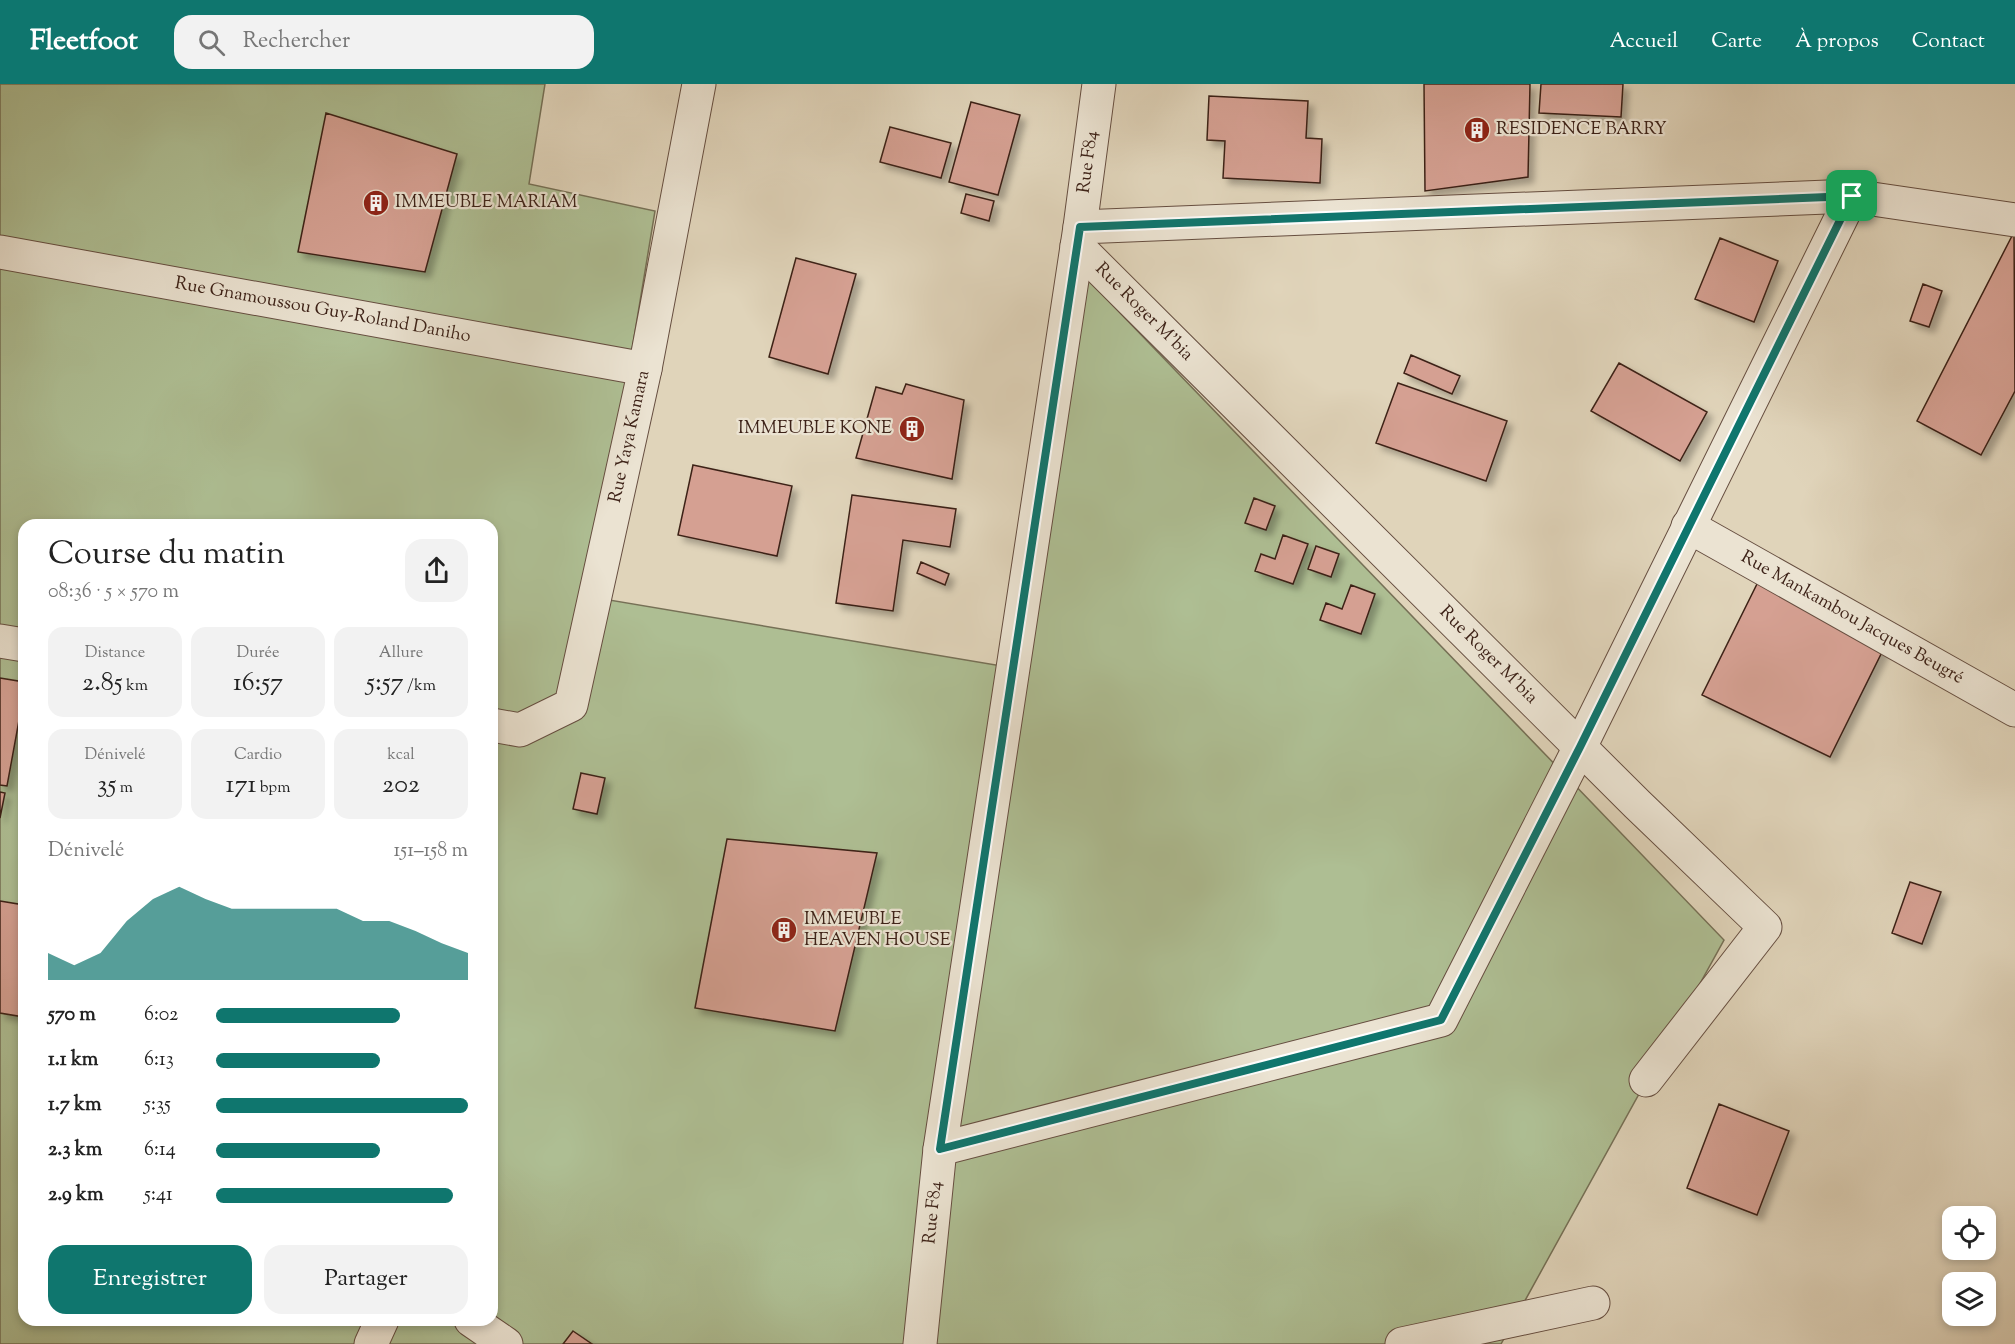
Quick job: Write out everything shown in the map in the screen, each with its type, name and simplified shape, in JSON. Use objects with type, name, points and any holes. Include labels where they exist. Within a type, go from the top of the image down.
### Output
[{"type":"street","name":"Rue Yaya Kamara","points":[[498,727],[520,730],[571,705],[645,369],[699,84]]},
{"type":"street","name":"Rue F84","points":[[920,1344],[940,1149],[1079,236],[1099,84]]},
{"type":"street","points":[[1079,236],[1852,196],[2015,220]]},
{"type":"street","points":[[940,1149],[1441,1020],[1580,747],[1852,196]]},
{"type":"street","name":"Rue Roger M'bia","points":[[1079,236],[1580,747],[1765,927],[1646,1080]]},
{"type":"street","name":"Rue Gnamoussou Guy-Roland Daniho","points":[[0,252],[645,369]]},
{"type":"street","name":"Rue Mankambou Jacques Beugré","points":[[1688,526],[2015,710]]},
{"type":"street","points":[[0,641],[18,644]]},
{"type":"street","points":[[1402,1344],[1593,1303]]},
{"type":"street","points":[[371,1344],[379,1326]]},
{"type":"street","points":[[480,1326],[506,1344]]},
{"type":"green space","points":[[0,84],[545,84],[529,184],[655,211],[591,597],[1019,669],[1072,263],[1724,940],[1501,1344],[0,1344]]},
{"type":"building","name":"RESIDENCE BARRY","points":[[1424,84],[1530,84],[1528,177],[1425,191]]},
{"type":"building","points":[[1541,84],[1623,84],[1621,117],[1539,113]]},
{"type":"building","points":[[1209,96],[1308,101],[1306,138],[1322,139],[1320,183],[1223,178],[1225,141],[1207,140]]},
{"type":"building","points":[[971,102],[1020,115],[998,195],[949,182]]},
{"type":"building","name":"IMMEUBLE MARIAM","points":[[326,113],[457,154],[425,272],[298,252]]},
{"type":"building","points":[[890,127],[951,143],[941,178],[880,162]]},
{"type":"building","points":[[966,194],[994,201],[989,221],[961,213]]},
{"type":"building","points":[[2014,232],[2015,391],[1981,455],[1917,421]]},
{"type":"building","points":[[1720,238],[1778,261],[1754,322],[1695,299]]},
{"type":"building","points":[[796,258],[856,274],[828,374],[769,357]]},
{"type":"building","points":[[1923,284],[1942,291],[1929,327],[1910,321]]},
{"type":"building","points":[[1411,355],[1460,376],[1452,394],[1404,373]]},
{"type":"building","points":[[1619,363],[1707,412],[1680,461],[1591,411]]},
{"type":"building","points":[[1398,383],[1507,421],[1486,481],[1376,443]]},
{"type":"building","name":"IMMEUBLE KONE","points":[[906,384],[964,400],[952,479],[856,458],[876,387],[902,394]]},
{"type":"building","points":[[693,465],[792,486],[777,556],[678,535]]},
{"type":"building","points":[[852,495],[956,509],[950,547],[903,540],[893,611],[836,603]]},
{"type":"building","points":[[1254,498],[1275,506],[1266,530],[1245,523]]},
{"type":"building","points":[[1283,535],[1308,544],[1293,584],[1255,571],[1261,554],[1275,559]]},
{"type":"building","points":[[1316,546],[1339,554],[1331,577],[1308,569]]},
{"type":"building","points":[[921,562],[949,574],[945,585],[917,573]]},
{"type":"building","points":[[1758,582],[1886,644],[1830,757],[1702,695]]},
{"type":"building","points":[[1351,585],[1375,594],[1361,634],[1320,620],[1326,603],[1342,609]]},
{"type":"building","points":[[0,678],[18,681],[18,726],[7,786],[0,785]]},
{"type":"building","points":[[581,773],[605,778],[597,814],[573,809]]},
{"type":"building","points":[[0,792],[5,793],[0,818]]},
{"type":"building","name":"IMMEUBLE HEAVEN HOUSE","points":[[727,839],[877,853],[835,1031],[695,1008]]},
{"type":"building","points":[[1910,882],[1941,892],[1922,944],[1892,933]]},
{"type":"building","points":[[0,901],[18,904],[18,1016],[0,1013]]},
{"type":"building","points":[[1719,1104],[1789,1131],[1757,1215],[1687,1188]]},
{"type":"building","points":[[573,1331],[592,1344],[563,1344]]},
{"type":"place","name":"RESIDENCE BARRY","points":[[1477,130]]},
{"type":"place","name":"IMMEUBLE MARIAM","points":[[376,203]]},
{"type":"place","name":"IMMEUBLE KONE","points":[[912,429]]},
{"type":"place","name":"IMMEUBLE HEAVEN HOUSE","points":[[784,930]]},
{"type":"route","points":[[1852,196],[1580,747],[1441,1020],[940,1149],[1080,227],[1852,196]]}]
